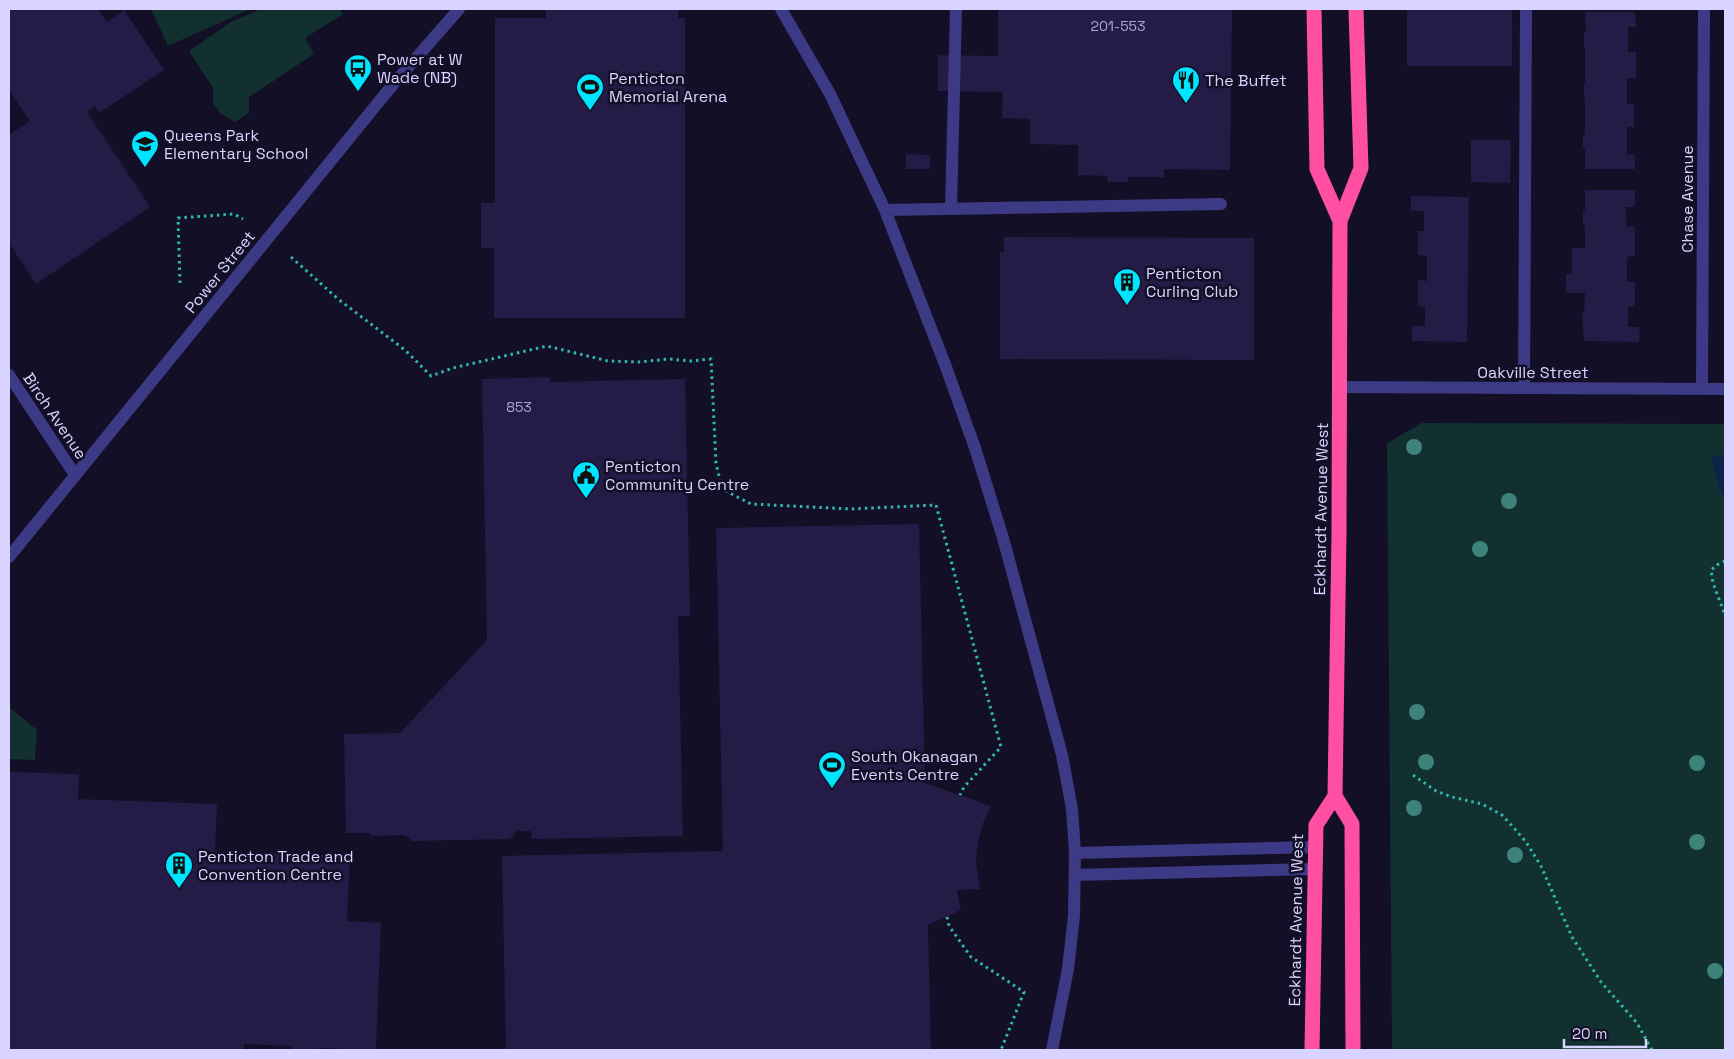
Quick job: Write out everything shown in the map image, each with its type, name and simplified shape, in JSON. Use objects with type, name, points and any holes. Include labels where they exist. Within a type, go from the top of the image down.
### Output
[{"type":"highway","name":"Eckhardt Avenue West","points":[[1314,9],[1316,169],[1340,221]]},
{"type":"highway","name":"Eckhardt Avenue West","points":[[1312,1050],[1316,825],[1335,796],[1340,221],[1361,168],[1356,9]]},
{"type":"highway","points":[[1357,42],[1366,9]]},
{"type":"highway","points":[[1335,796],[1352,824],[1353,1050]]},
{"type":"street","name":"Power Street","points":[[9,558],[390,88],[459,9]]},
{"type":"street","points":[[782,9],[830,94],[885,210],[975,448],[1003,538],[1062,755],[1072,809],[1075,853],[1074,916],[1068,969],[1052,1050]]},
{"type":"street","points":[[951,208],[956,9]]},
{"type":"street","points":[[1524,388],[1526,9]]},
{"type":"street","name":"Chase Avenue","points":[[1702,389],[1704,9]]},
{"type":"street","points":[[885,210],[1221,204]]},
{"type":"street","name":"Birch Avenue","points":[[9,375],[75,475]]},
{"type":"street","name":"Oakville Street","points":[[1340,387],[1725,389]]},
{"type":"street","points":[[1075,853],[1315,847]]},
{"type":"street","points":[[1075,875],[1314,869]]},
{"type":"path","points":[[180,283],[178,218],[234,214],[243,219]]},
{"type":"path","points":[[291,257],[338,299],[405,350],[431,376],[453,368],[547,346],[608,361],[639,362],[669,359],[691,361],[711,359],[716,462],[722,489],[751,504],[851,509],[936,505],[1001,747],[964,787],[960,795]]},
{"type":"path","points":[[1725,561],[1711,570],[1713,583],[1725,615]]},
{"type":"path","points":[[1413,775],[1436,791],[1482,804],[1502,815],[1514,828],[1526,842],[1541,866],[1572,937],[1601,982],[1637,1023],[1652,1050]]},
{"type":"path","points":[[947,917],[949,926],[971,957],[1024,992],[1001,1050]]},
{"type":"green space","points":[[151,9],[250,9],[168,46]]},
{"type":"green space","points":[[261,9],[340,9],[343,14],[305,38],[314,54],[249,97],[249,113],[235,122],[220,113],[213,103],[213,88],[189,51],[231,22]]},
{"type":"green space","points":[[1422,423],[1725,424],[1725,1050],[1392,1050],[1387,443]]},
{"type":"green space","points":[[9,707],[37,730],[35,760],[9,759]]},
{"type":"water","points":[[1719,454],[1725,457],[1725,499],[1718,484],[1712,458]]},
{"type":"building","points":[[9,9],[98,9],[107,22],[124,10],[164,70],[99,113],[95,106],[87,112],[150,207],[36,284],[9,243],[9,135],[30,121],[9,90]]},
{"type":"building","name":"Penticton Memorial Arena","points":[[546,9],[678,9],[678,18],[685,18],[685,318],[494,318],[494,248],[481,248],[481,203],[495,203],[495,18],[546,18]]},
{"type":"building","points":[[998,9],[1232,9],[1230,170],[1164,169],[1164,177],[1128,177],[1128,182],[1108,182],[1107,176],[1078,175],[1078,145],[1030,144],[1030,119],[1002,118],[1003,92],[938,91],[938,55],[998,56]]},
{"type":"building","points":[[1407,9],[1512,9],[1512,66],[1407,66]]},
{"type":"building","points":[[1585,12],[1635,12],[1636,27],[1628,27],[1628,52],[1636,52],[1636,78],[1627,78],[1627,104],[1634,104],[1634,127],[1627,127],[1627,155],[1635,155],[1635,169],[1585,169],[1583,135],[1585,135]]},
{"type":"building","points":[[1471,140],[1511,140],[1510,183],[1471,182]]},
{"type":"building","points":[[906,154],[930,155],[930,169],[906,169]]},
{"type":"building","points":[[1585,190],[1635,190],[1635,207],[1626,207],[1627,227],[1635,227],[1635,256],[1627,257],[1627,282],[1635,282],[1635,307],[1628,307],[1628,327],[1640,327],[1639,342],[1584,341],[1582,313],[1584,313],[1585,293],[1566,293],[1566,274],[1572,274],[1572,248],[1585,248],[1583,211],[1585,211]]},
{"type":"building","points":[[1411,196],[1469,197],[1467,342],[1412,341],[1412,326],[1425,326],[1425,307],[1418,306],[1418,280],[1427,281],[1427,256],[1418,255],[1418,231],[1424,231],[1424,211],[1411,211]]},
{"type":"building","name":"Penticton Curling Club","points":[[1004,237],[1254,238],[1254,360],[1000,359],[1000,252],[1004,252]]},
{"type":"building","name":"Penticton Community Centre","points":[[550,377],[550,382],[685,379],[690,616],[678,616],[683,836],[532,839],[531,831],[517,831],[510,839],[412,841],[405,835],[371,836],[371,833],[346,833],[344,734],[400,733],[487,640],[482,379]]},
{"type":"building","name":"South Okanagan Events Centre","points":[[919,524],[925,783],[991,806],[983,823],[978,842],[976,863],[980,889],[957,890],[961,910],[928,925],[931,1050],[506,1050],[502,856],[723,851],[716,528]]},
{"type":"building","name":"Penticton Trade and Convention Centre","points":[[9,772],[79,774],[78,799],[217,804],[215,851],[350,856],[347,921],[381,923],[376,1050],[318,1048],[318,1050],[291,1050],[292,1046],[244,1044],[244,1050],[9,1050]]},
{"type":"place","name":"Power at W Wade (NB)","points":[[358,92]]},
{"type":"place","name":"The Buffet","points":[[1186,104]]},
{"type":"place","name":"Penticton Memorial Arena","points":[[590,111]]},
{"type":"place","name":"Queens Park Elementary School","points":[[145,168]]},
{"type":"place","name":"Penticton Curling Club","points":[[1127,306]]},
{"type":"place","name":"Penticton Community Centre","points":[[586,499]]},
{"type":"place","name":"South Okanagan Events Centre","points":[[832,789]]},
{"type":"place","name":"Penticton Trade and Convention Centre","points":[[179,889]]}]
